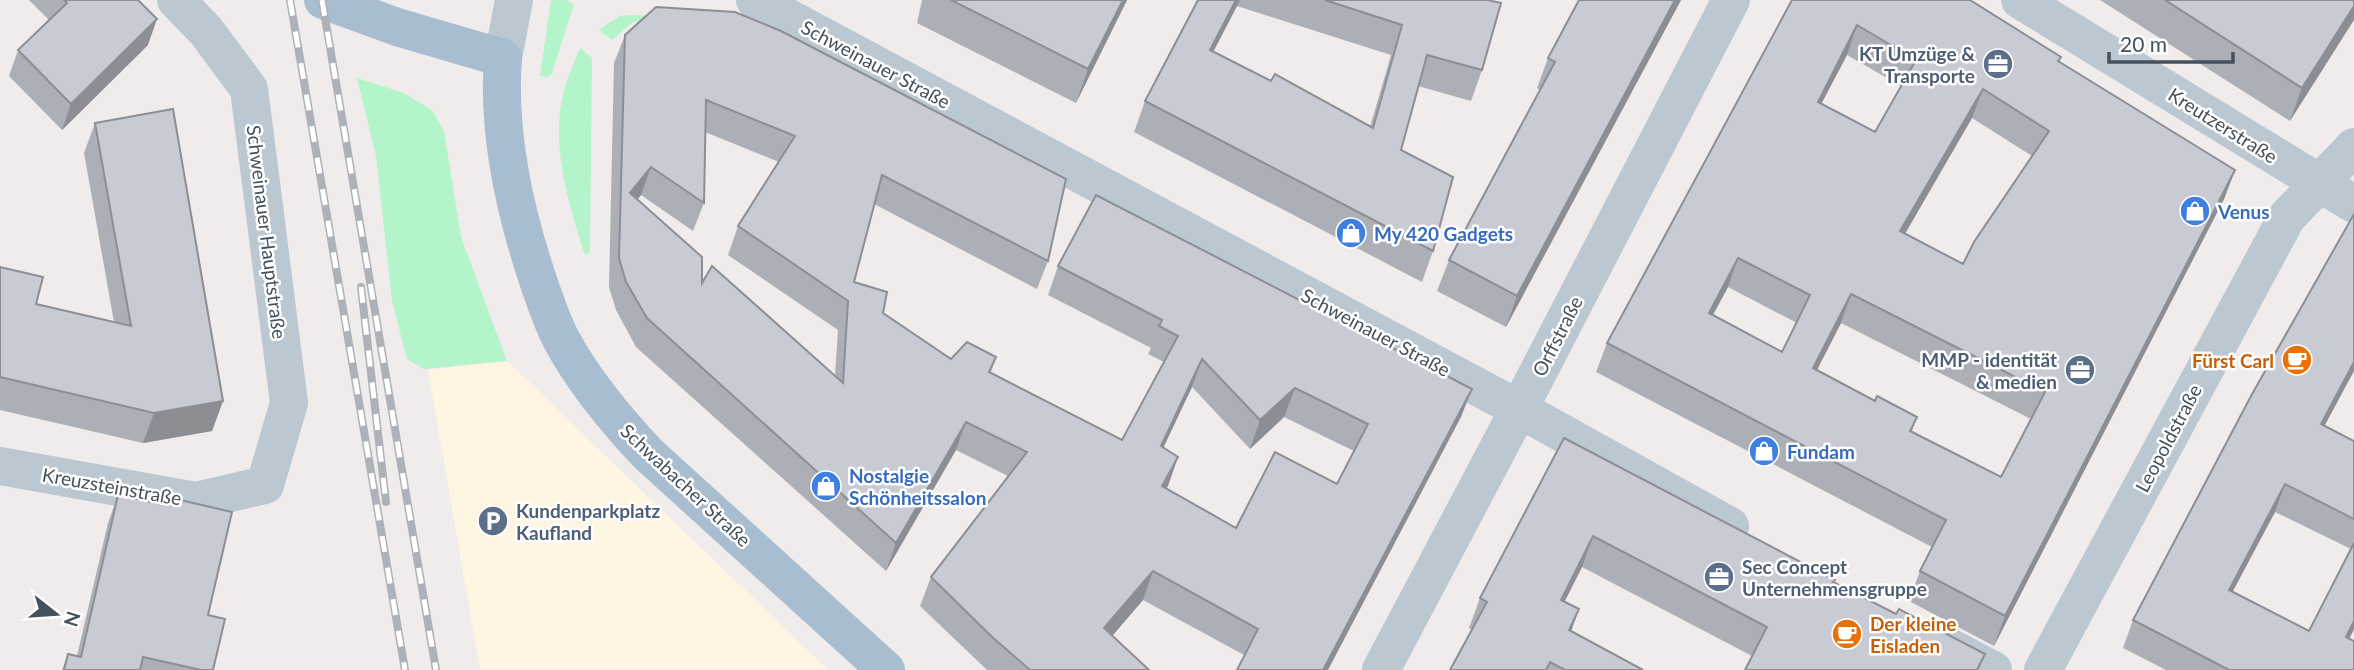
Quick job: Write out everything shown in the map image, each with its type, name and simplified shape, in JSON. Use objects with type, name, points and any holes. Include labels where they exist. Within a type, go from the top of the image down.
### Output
[{"type":"main road","points":[[323,0],[409,31],[503,58]]},
{"type":"main road","name":"Schwabacher Straße","points":[[503,58],[500,92],[504,131],[524,236],[559,336],[585,379],[620,425],[648,454],[886,670]]},
{"type":"street","name":"Schweinauer Hauptstraße","points":[[176,0],[206,31],[249,89],[289,404],[265,485]]},
{"type":"street","points":[[503,58],[514,0]]},
{"type":"street","name":"Schweinauer Straße","points":[[755,0],[1519,409],[1759,543]]},
{"type":"street","name":"Orffstraße","points":[[1381,670],[1731,0]]},
{"type":"street","name":"Kreutzerstraße","points":[[2020,0],[2354,204]]},
{"type":"street","name":"Leopoldstraße","points":[[2043,670],[2287,217],[2354,147]]},
{"type":"street","name":"Kreuzsteinstraße","points":[[0,466],[196,500],[265,485]]},
{"type":"street","points":[[1904,623],[1993,670]]},
{"type":"shaded area","points":[[507,361],[828,670],[480,670],[428,370]]},
{"type":"green space","points":[[551,0],[566,0],[573,4],[573,7],[552,73],[548,77],[540,76]]},
{"type":"green space","points":[[619,16],[665,16],[633,22],[612,40],[599,30]]},
{"type":"green space","points":[[580,48],[592,58],[590,253],[585,255],[564,181],[559,143],[562,98]]},
{"type":"green space","points":[[357,78],[404,93],[432,110],[444,131],[461,237],[507,361],[424,369],[407,359],[392,301],[376,156]]},
{"type":"building","points":[[64,0],[138,0],[157,19],[71,104],[18,50],[67,3]]},
{"type":"building","points":[[951,0],[1123,0],[1088,69]]},
{"type":"building","points":[[1198,0],[1236,0],[1210,50],[1271,81],[1275,74],[1373,128],[1402,25],[1325,0],[1488,0],[1501,3],[1482,70],[1427,55],[1401,150],[1453,177],[1433,251],[1145,101]]},
{"type":"building","points":[[1579,0],[1675,0],[1517,296],[1449,260],[1555,62],[1548,58]]},
{"type":"building","points":[[1792,0],[1970,0],[2061,57],[2058,61],[2235,170],[2005,616],[1920,571],[1946,520],[1607,343]],"holes":[[[1857,25],[1916,60],[1875,132],[1818,102]],[[1983,89],[2049,131],[1974,242],[1963,264],[1900,231]],[[1738,258],[1810,295],[1782,352],[1709,313]],[[1851,294],[2045,392],[2001,477],[1910,431],[1917,417],[1877,396],[1875,401],[1813,368]]]},
{"type":"building","points":[[2165,0],[2354,0],[2354,6],[2302,88]]},
{"type":"building","points":[[656,7],[735,12],[781,31],[1066,179],[1048,261],[882,175],[854,282],[887,292],[883,313],[951,359],[967,342],[996,357],[989,372],[1122,440],[1178,336],[1159,326],[1162,320],[1058,266],[1096,195],[1472,389],[1323,670],[1237,670],[1258,629],[1153,571],[1104,628],[1149,670],[1030,670],[991,636],[931,577],[1027,452],[966,422],[896,543],[647,318],[626,282],[619,258],[625,35]],"holes":[[[706,100],[795,136],[738,226],[848,301],[843,383],[712,266],[702,283],[702,257],[630,193],[651,167],[704,203]],[[1202,359],[1260,420],[1295,388],[1368,424],[1337,484],[1275,452],[1236,528],[1162,486],[1178,457],[1161,446]]]},
{"type":"building","points":[[173,109],[223,401],[154,413],[0,377],[0,267],[43,277],[36,304],[131,326],[95,123]]},
{"type":"building","points":[[2354,214],[2354,362],[2321,424],[2354,441],[2354,519],[2285,484],[2229,590],[2309,631],[2354,543],[2354,621],[2346,637],[2354,641],[2354,670],[2229,670],[2133,620],[2251,396]]},
{"type":"building","points":[[1564,438],[1835,580],[1833,582],[1896,614],[1899,609],[1985,654],[1977,670],[1745,670],[1767,627],[1593,536],[1561,600],[1579,609],[1569,630],[1643,670],[1565,670],[1550,662],[1546,670],[1450,670],[1487,602],[1480,598]]},
{"type":"building","points":[[118,495],[161,504],[163,496],[232,512],[208,615],[225,619],[213,670],[201,670],[143,657],[140,670],[64,670],[68,654],[81,657]]},
{"type":"railway","points":[[290,0],[405,670]]},
{"type":"railway","points":[[322,0],[436,670]]},
{"type":"railway","points":[[361,287],[386,502]]},
{"type":"place","name":"KT Umzüge & Transporte","points":[[1998,64]]},
{"type":"place","name":"Venus","points":[[2195,211]]},
{"type":"place","name":"My 420 Gadgets","points":[[1351,233]]},
{"type":"place","name":"Fürst Carl","points":[[2297,360]]},
{"type":"place","name":"MMP - identität & medien","points":[[2080,370]]},
{"type":"place","name":"Fundam","points":[[1764,451]]},
{"type":"place","name":"Nostalgie Schönheitssalon","points":[[826,486]]},
{"type":"place","name":"Kundenparkplatz Kaufland","points":[[493,521]]},
{"type":"place","name":"Sec Concept Unternehmensgruppe","points":[[1719,577]]},
{"type":"place","name":"Der kleine Eisladen","points":[[1847,634]]}]
